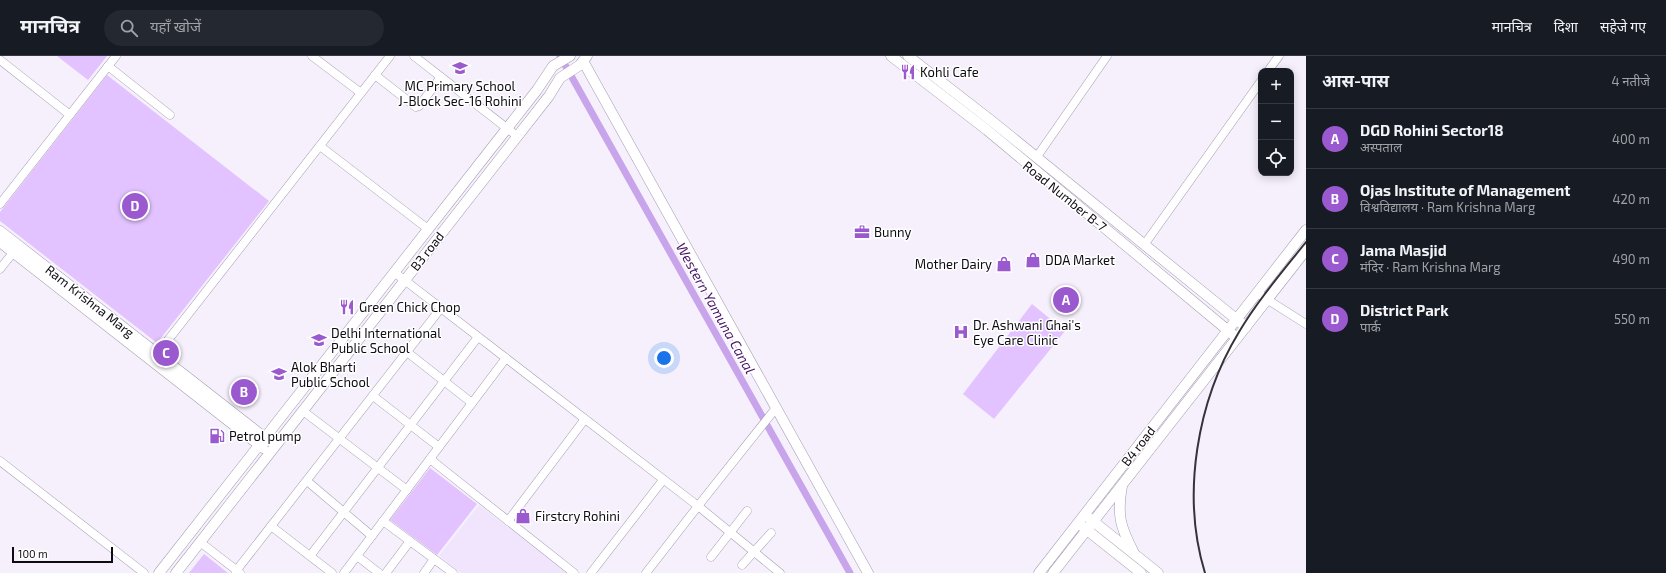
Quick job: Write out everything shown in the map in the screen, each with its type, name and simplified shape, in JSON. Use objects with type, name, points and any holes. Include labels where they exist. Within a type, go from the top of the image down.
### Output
[{"type":"street","points":[[0,204],[116,56]]},
{"type":"street","points":[[312,56],[361,93]]},
{"type":"street","points":[[154,357],[390,56]]},
{"type":"street","points":[[414,56],[517,136]]},
{"type":"street","name":"B3 road","points":[[159,573],[537,90],[553,66],[570,56]]},
{"type":"street","name":"Road Number B-7","points":[[891,56],[1036,158],[1246,327]]},
{"type":"street","name":"Road Number B-7","points":[[908,56],[1195,304],[1228,329],[1237,338]]},
{"type":"street","points":[[1036,158],[1107,56]]},
{"type":"street","points":[[1270,68],[1279,56]]},
{"type":"street","points":[[0,60],[70,115]]},
{"type":"street","points":[[584,61],[774,410],[868,573]]},
{"type":"street","name":"B3 road","points":[[176,573],[549,96],[560,78],[584,61]]},
{"type":"street","points":[[108,66],[170,115]]},
{"type":"street","points":[[375,75],[416,107],[419,106],[441,77]]},
{"type":"street","points":[[1144,245],[1258,85]]},
{"type":"street","points":[[320,146],[428,229]]},
{"type":"street","name":"B4 road","points":[[1038,573],[1306,230]]},
{"type":"street","name":"Ram Krishna Marg","points":[[0,231],[16,249],[272,450]]},
{"type":"street","name":"Ram Krishna Marg","points":[[0,242],[16,249]]},
{"type":"street","points":[[0,268],[16,249]]},
{"type":"street","name":"B4 road","points":[[1053,573],[1306,250]]},
{"type":"street","points":[[394,272],[698,506],[780,573]]},
{"type":"street","points":[[1257,293],[1306,324]]},
{"type":"street","points":[[200,542],[238,572],[271,526],[441,308]]},
{"type":"street","points":[[310,556],[445,382],[478,337]]},
{"type":"street","points":[[407,352],[472,403]]},
{"type":"street","points":[[344,573],[506,358]]},
{"type":"street","points":[[373,396],[439,447]]},
{"type":"street","points":[[646,573],[774,410]]},
{"type":"street","points":[[1166,410],[1175,417]]},
{"type":"street","points":[[303,411],[407,490]]},
{"type":"street","points":[[508,521],[585,419]]},
{"type":"street","points":[[430,459],[574,573]]},
{"type":"street","points":[[0,461],[144,573]]},
{"type":"street","points":[[591,573],[663,480]]},
{"type":"street","points":[[307,481],[372,536]]},
{"type":"street","points":[[1123,484],[1120,501],[1120,520],[1123,532],[1134,554]]},
{"type":"street","points":[[711,558],[747,511]]},
{"type":"street","points":[[1082,518],[1141,573]]},
{"type":"street","points":[[383,521],[453,573]]},
{"type":"street","points":[[271,526],[332,573]]},
{"type":"street","points":[[1090,526],[1134,554],[1158,573]]},
{"type":"street","points":[[742,565],[771,533]]},
{"type":"street","points":[[386,573],[410,541]]},
{"type":"street","points":[[357,556],[380,573]]},
{"type":"street","points":[[424,573],[434,559]]},
{"type":"shaded area","points":[[57,56],[107,56],[88,80]]},
{"type":"shaded area","points":[[107,75],[269,201],[157,343],[0,221],[0,212]]},
{"type":"shaded area","points":[[1032,304],[1065,331],[994,419],[963,394]]},
{"type":"shaded area","points":[[430,468],[477,504],[437,555],[390,520]]},
{"type":"shaded area","points":[[479,505],[567,573],[461,573],[439,556]]},
{"type":"shaded area","points":[[204,554],[228,573],[189,573]]},
{"type":"waterway","name":"Western Yamuna Canal","points":[[560,56],[850,573]]},
{"type":"railway","points":[[1205,573],[1198,543],[1194,512],[1194,481],[1197,449],[1203,418],[1224,359],[1246,320],[1306,242]]},
{"type":"place","name":"MC Primary School J-Block Sec-16 Rohini","points":[[460,68]]},
{"type":"place","name":"Kohli Cafe","points":[[908,72]]},
{"type":"place","name":"District Park","points":[[135,206]]},
{"type":"place","name":"Bunny","points":[[862,232]]},
{"type":"place","name":"DDA Market","points":[[1033,260]]},
{"type":"place","name":"Mother Dairy","points":[[1004,264]]},
{"type":"place","name":"DGD Rohini Sector18","points":[[1066,300]]},
{"type":"place","name":"Green Chick Chop","points":[[347,307]]},
{"type":"place","name":"Dr. Ashwani Ghai's Eye Care Clinic","points":[[961,332]]},
{"type":"place","name":"Delhi International Public School","points":[[319,340]]},
{"type":"place","name":"Jama Masjid","points":[[166,353]]},
{"type":"place","name":"Alok Bharti Public School","points":[[279,374]]},
{"type":"place","name":"Ojas Institute of Management","points":[[244,392]]},
{"type":"place","name":"Petrol pump","points":[[217,436]]},
{"type":"place","name":"Firstcry Rohini","points":[[523,516]]}]
